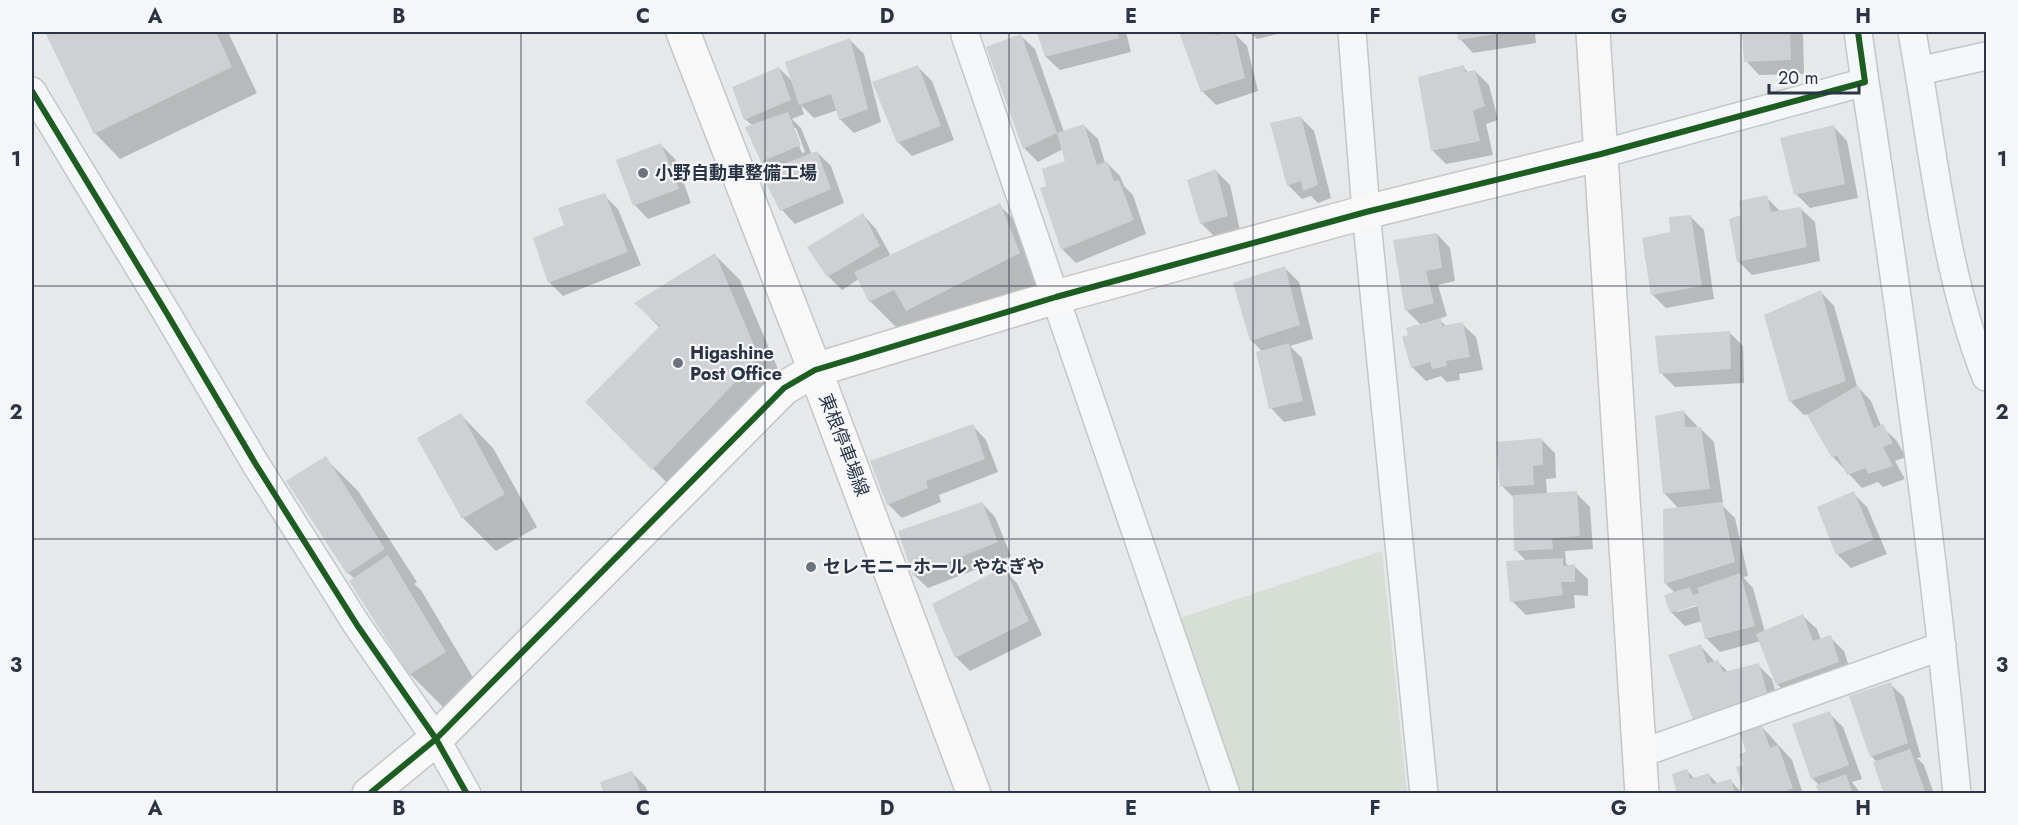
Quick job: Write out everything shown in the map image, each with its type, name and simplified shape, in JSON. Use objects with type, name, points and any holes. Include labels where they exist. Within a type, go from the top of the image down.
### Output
[{"type":"street","name":"東根停車場線","points":[[683,32],[815,370],[974,794]]},
{"type":"street","points":[[1352,32],[1366,212],[1424,794]]},
{"type":"street","points":[[1593,32],[1642,794]]},
{"type":"street","points":[[1858,32],[1898,290],[1942,645],[1957,794]]},
{"type":"street","points":[[1912,32],[1951,260],[1986,377]]},
{"type":"street","points":[[969,33],[1056,297],[1226,794]]},
{"type":"street","points":[[1919,71],[1986,56]]},
{"type":"street","points":[[369,794],[436,739],[784,388],[815,370],[1056,297],[1366,212],[1601,154],[1865,82]]},
{"type":"street","points":[[32,91],[255,463],[357,625],[436,739],[467,794]]},
{"type":"street","points":[[1639,754],[1942,645]]},
{"type":"shaded area","points":[[1382,551],[1407,793],[1237,793],[1174,620]]},
{"type":"building","points":[[45,32],[216,32],[232,67],[94,134]]},
{"type":"building","points":[[1037,32],[1117,32],[1119,38],[1045,57]]},
{"type":"building","points":[[1179,32],[1214,32],[1215,35],[1234,32],[1245,78],[1201,92]]},
{"type":"building","points":[[1457,32],[1502,32],[1502,33],[1458,40]]},
{"type":"building","points":[[1742,32],[1790,32],[1791,60],[1744,62]]},
{"type":"building","points":[[1021,34],[1057,133],[1023,149],[986,47]]},
{"type":"building","points":[[850,38],[868,109],[839,120],[831,94],[799,105],[785,62]]},
{"type":"building","points":[[918,65],[941,126],[897,143],[872,82]]},
{"type":"building","points":[[1464,65],[1465,72],[1475,70],[1485,106],[1473,111],[1480,141],[1431,151],[1418,77]]},
{"type":"building","points":[[779,67],[791,100],[744,120],[732,87]]},
{"type":"building","points":[[788,112],[801,145],[761,162],[745,127]]},
{"type":"building","points":[[1301,116],[1318,185],[1303,191],[1301,181],[1287,186],[1270,123]]},
{"type":"building","points":[[1084,124],[1097,165],[1107,161],[1114,181],[1119,180],[1134,220],[1061,250],[1040,188],[1046,186],[1042,169],[1065,161],[1057,133]]},
{"type":"building","points":[[1834,125],[1845,184],[1794,195],[1780,138]]},
{"type":"building","points":[[661,143],[679,189],[633,206],[616,160]]},
{"type":"building","points":[[817,151],[831,189],[780,211],[761,173]]},
{"type":"building","points":[[1216,169],[1228,216],[1200,224],[1187,180]]},
{"type":"building","points":[[605,193],[628,252],[548,283],[533,238],[564,225],[558,208]]},
{"type":"building","points":[[1767,195],[1771,212],[1801,207],[1807,247],[1737,262],[1729,219],[1741,215],[1739,201]]},
{"type":"building","points":[[1000,203],[1020,253],[906,311],[894,290],[869,302],[854,272]]},
{"type":"building","points":[[863,213],[880,246],[827,277],[807,247]]},
{"type":"building","points":[[1691,215],[1702,286],[1651,295],[1642,238],[1670,232],[1669,217]]},
{"type":"building","points":[[1437,233],[1442,268],[1426,271],[1434,303],[1405,311],[1393,240]]},
{"type":"building","points":[[715,253],[759,357],[652,470],[585,402],[660,326],[634,303]]},
{"type":"building","points":[[1285,266],[1300,325],[1250,341],[1233,283]]},
{"type":"building","points":[[1821,290],[1846,381],[1789,402],[1764,315]]},
{"type":"building","points":[[1441,318],[1442,326],[1463,322],[1470,357],[1446,361],[1447,366],[1432,369],[1430,362],[1411,368],[1402,337],[1408,335],[1406,328]]},
{"type":"building","points":[[1730,331],[1731,369],[1659,374],[1655,336]]},
{"type":"building","points":[[1289,343],[1303,401],[1269,409],[1256,352]]},
{"type":"building","points":[[1858,385],[1874,428],[1883,424],[1893,443],[1883,447],[1893,466],[1868,474],[1866,468],[1847,475],[1837,455],[1832,458],[1807,415]]},
{"type":"building","points":[[1684,410],[1685,427],[1701,427],[1710,489],[1663,494],[1655,416]]},
{"type":"building","points":[[461,413],[505,494],[462,519],[417,438]]},
{"type":"building","points":[[973,424],[985,459],[926,481],[928,488],[887,505],[870,461]]},
{"type":"building","points":[[1542,438],[1543,465],[1533,466],[1534,485],[1500,487],[1496,442]]},
{"type":"building","points":[[326,456],[385,549],[347,574],[286,481]]},
{"type":"building","points":[[1577,491],[1580,536],[1552,538],[1553,549],[1514,551],[1513,495]]},
{"type":"building","points":[[1854,491],[1874,540],[1836,555],[1817,507]]},
{"type":"building","points":[[982,502],[998,542],[913,576],[898,531]]},
{"type":"building","points":[[1722,502],[1735,562],[1664,584],[1663,509]]},
{"type":"building","points":[[388,555],[446,652],[409,675],[349,581]]},
{"type":"building","points":[[1563,558],[1563,566],[1575,564],[1575,582],[1561,582],[1563,595],[1510,602],[1506,561]]},
{"type":"building","points":[[1004,567],[1029,621],[955,658],[932,604]]},
{"type":"building","points":[[1740,573],[1755,626],[1705,639],[1697,605],[1670,613],[1664,595],[1690,587],[1693,595],[1699,593],[1697,588]]},
{"type":"building","points":[[1803,614],[1813,641],[1831,635],[1839,662],[1776,685],[1756,634]]},
{"type":"building","points":[[1701,644],[1707,663],[1718,660],[1723,672],[1759,663],[1768,697],[1694,722],[1668,655]]},
{"type":"building","points":[[1891,682],[1908,743],[1870,757],[1849,696]]},
{"type":"building","points":[[1830,711],[1849,765],[1811,779],[1792,724]]},
{"type":"building","points":[[1762,725],[1770,748],[1778,745],[1793,788],[1777,794],[1745,794],[1736,767],[1743,765],[1739,754],[1746,752],[1740,733]]},
{"type":"building","points":[[1910,749],[1926,794],[1884,794],[1873,762]]},
{"type":"building","points":[[1687,769],[1690,779],[1709,773],[1712,784],[1731,779],[1735,794],[1677,794],[1672,774]]},
{"type":"building","points":[[632,771],[641,794],[599,794],[603,792],[600,782]]},
{"type":"building","points":[[1846,774],[1853,794],[1819,794],[1816,785]]},
{"type":"cycle path","points":[[369,794],[436,739],[784,388],[815,370],[1056,297],[1366,212],[1601,154],[1865,82],[1858,32]]},
{"type":"cycle path","points":[[32,91],[255,463],[357,625],[436,739],[467,794]]},
{"type":"place","name":"小野自動車整備工場","points":[[643,173]]},
{"type":"place","name":"Higashine Post Office","points":[[678,363]]},
{"type":"place","name":"セレモニーホール やなぎや","points":[[811,567]]}]
